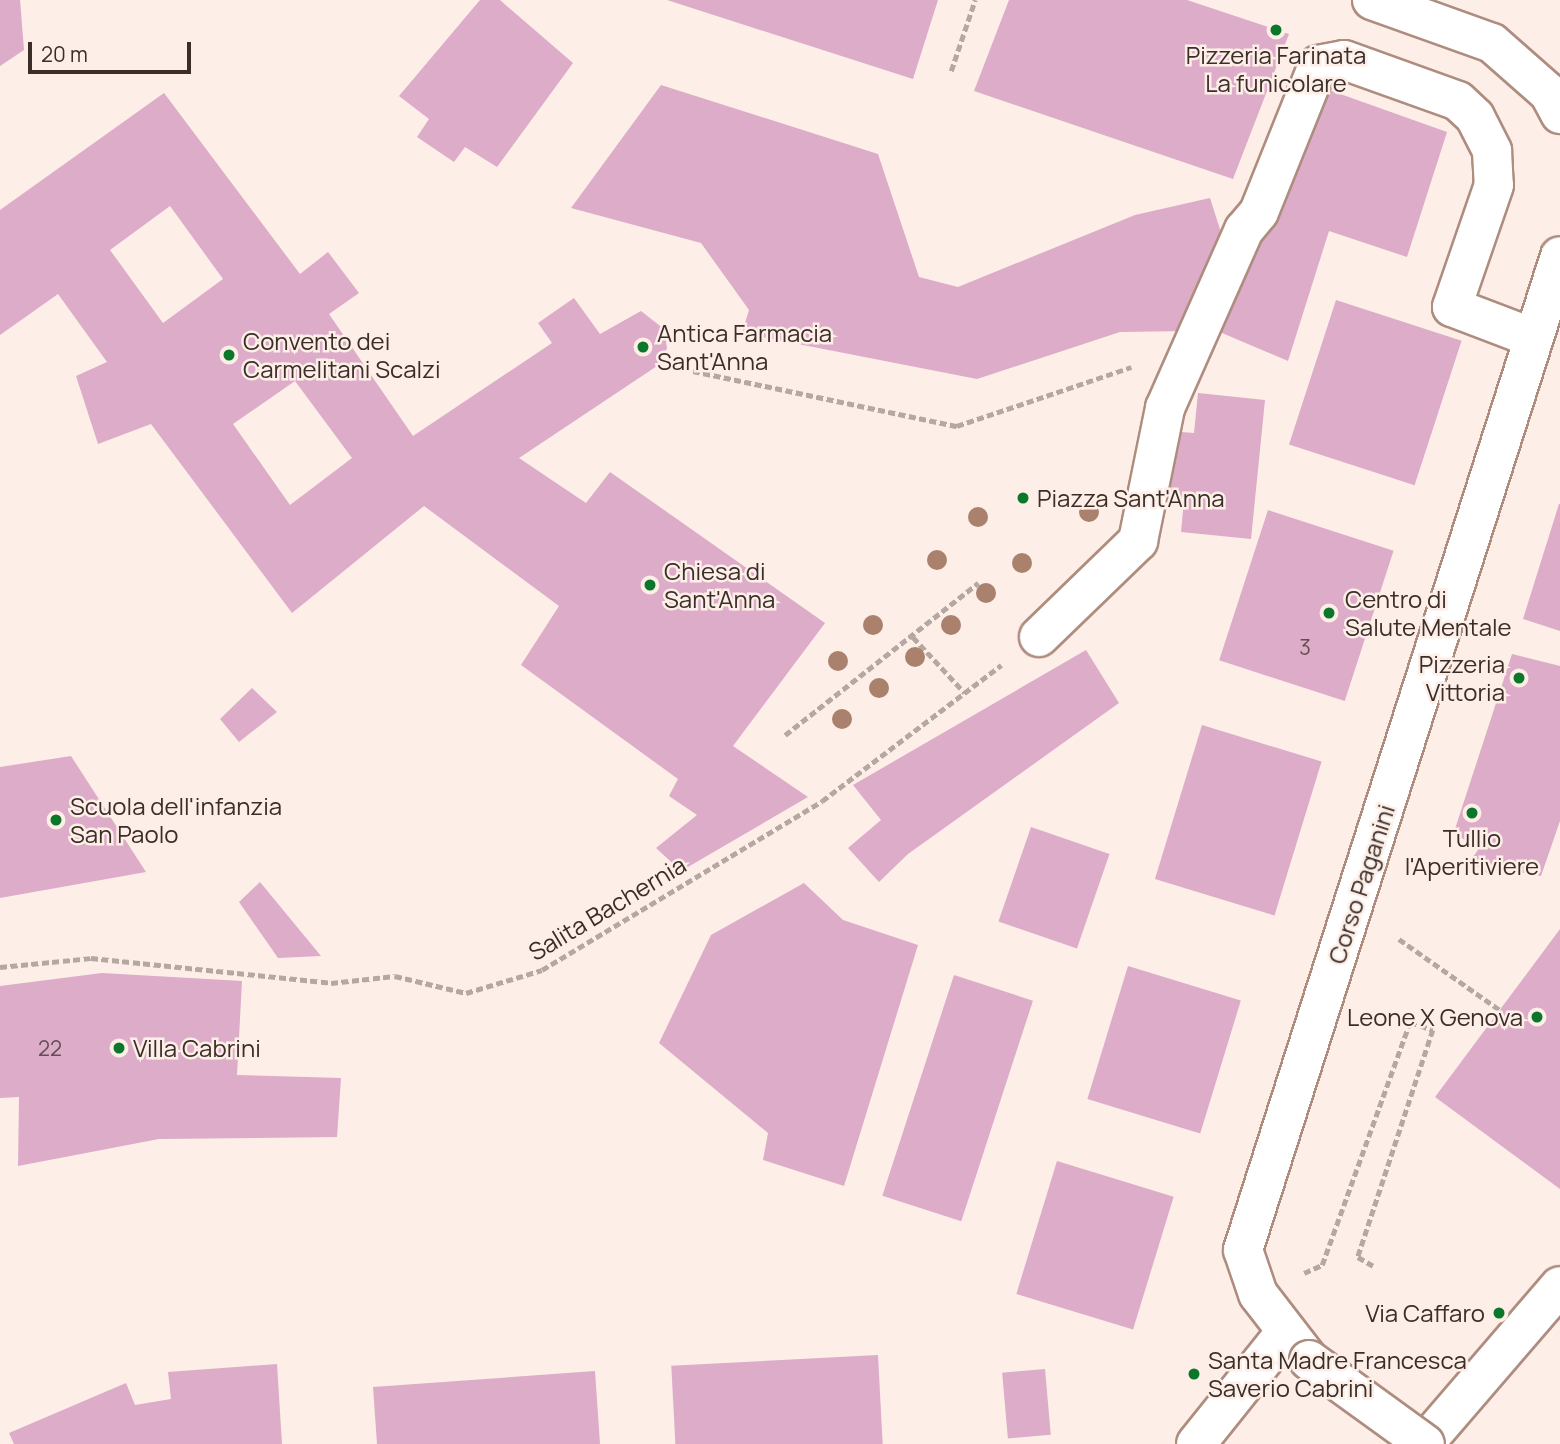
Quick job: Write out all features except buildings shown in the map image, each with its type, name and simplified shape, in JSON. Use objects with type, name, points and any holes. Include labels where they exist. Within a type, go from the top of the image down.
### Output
[{"type":"street","points":[[1372,0],[1492,43],[1549,93],[1560,114]]},
{"type":"street","points":[[1039,637],[1138,541],[1165,408],[1192,353],[1244,230],[1259,212],[1318,65],[1330,59],[1458,100],[1475,117],[1492,151],[1494,185],[1452,307],[1531,337]]},
{"type":"street","name":"Corso Paganini","points":[[1425,1444],[1297,1347],[1258,1294],[1243,1250],[1531,337],[1560,256]]},
{"type":"street","points":[[1425,1444],[1557,1290]]},
{"type":"street","points":[[1196,1444],[1297,1347]]},
{"type":"path","points":[[951,71],[975,0]]},
{"type":"path","points":[[693,372],[957,426],[1118,368],[1192,353]]},
{"type":"path","points":[[785,735],[913,637],[978,583]]},
{"type":"path","points":[[913,637],[965,693]]},
{"type":"path","name":"Salita Bachernia","points":[[0,967],[91,958],[331,984],[395,976],[466,993],[542,970],[822,801],[1039,637]]},
{"type":"path","points":[[1399,939],[1500,1010]]},
{"type":"path","points":[[1297,1277],[1322,1265],[1410,1022],[1433,1030],[1358,1257],[1375,1267]]},
{"type":"place","name":"Pizzeria Farinata La funicolare","points":[[1276,30]]},
{"type":"place","name":"Antica Farmacia Sant'Anna","points":[[643,347]]},
{"type":"place","name":"Convento dei Carmelitani Scalzi","points":[[229,355]]},
{"type":"place","name":"Piazza Sant'Anna","points":[[1023,498]]},
{"type":"place","name":"Chiesa di Sant'Anna","points":[[650,585]]},
{"type":"place","name":"Centro di Salute Mentale","points":[[1329,613]]},
{"type":"place","name":"Pizzeria Vittoria","points":[[1519,678]]},
{"type":"place","name":"Tullio l'Aperitiviere","points":[[1472,813]]},
{"type":"place","name":"Scuola dell'infanzia San Paolo","points":[[56,820]]},
{"type":"place","name":"Leone X Genova","points":[[1537,1017]]},
{"type":"place","name":"Villa Cabrini","points":[[119,1048]]},
{"type":"place","name":"Via Caffaro","points":[[1499,1313]]},
{"type":"place","name":"Santa Madre Francesca Saverio Cabrini","points":[[1194,1374]]}]
